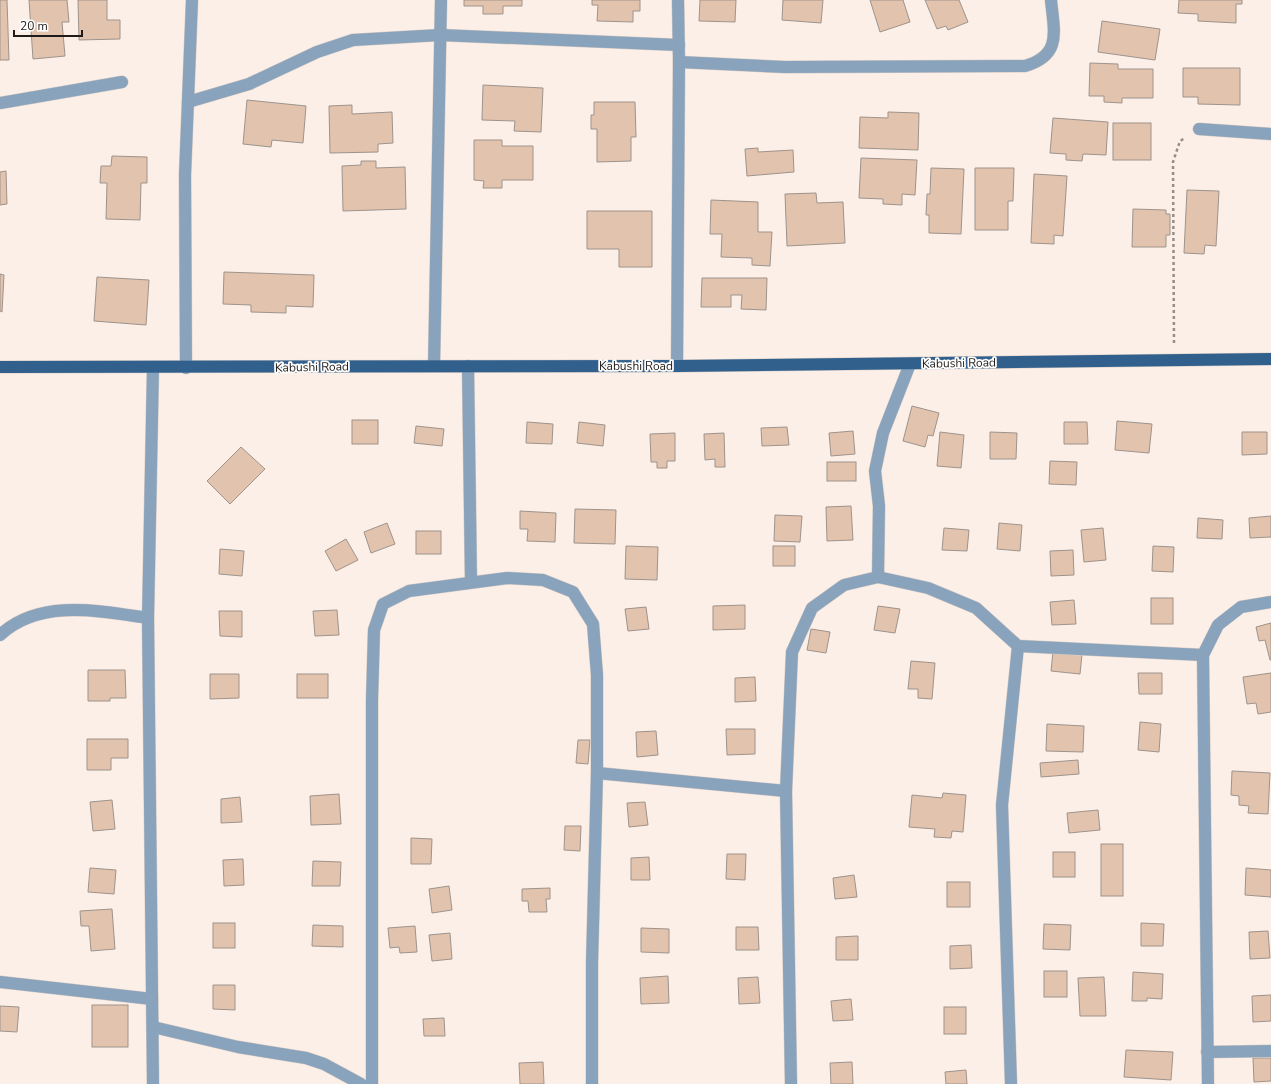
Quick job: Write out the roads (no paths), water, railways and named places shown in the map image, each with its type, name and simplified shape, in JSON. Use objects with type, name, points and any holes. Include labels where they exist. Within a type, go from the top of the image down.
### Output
[{"type":"main road","name":"Kabushi Road","points":[[0,367],[186,368],[676,366],[1271,359]]},
{"type":"street","points":[[186,368],[185,175],[192,0]]},
{"type":"street","points":[[434,366],[441,0]]},
{"type":"street","points":[[676,366],[680,62],[678,0]]},
{"type":"street","points":[[680,62],[784,67],[1025,66],[1037,62],[1048,55],[1054,35],[1051,0]]},
{"type":"street","points":[[188,102],[249,84],[317,52],[353,40],[440,35],[679,45]]},
{"type":"street","points":[[0,103],[122,82]]},
{"type":"street","points":[[1199,129],[1271,134]]},
{"type":"street","points":[[878,577],[879,506],[875,471],[883,433],[910,364]]},
{"type":"street","points":[[468,366],[471,582]]},
{"type":"street","points":[[153,367],[148,618],[153,1084]]},
{"type":"street","points":[[791,1084],[786,791],[792,652],[812,608],[844,585],[878,577],[928,588],[976,608],[1018,646],[1203,655]]},
{"type":"street","points":[[372,1084],[372,700],[374,630],[383,604],[410,591],[507,578],[543,580],[573,592],[593,624],[597,675],[597,773],[592,963],[592,1084]]},
{"type":"street","points":[[1208,1084],[1203,655],[1218,625],[1240,607],[1271,602]]},
{"type":"street","points":[[0,635],[9,627],[48,610],[95,610],[148,618]]},
{"type":"street","points":[[1011,1084],[1002,804],[1018,646]]},
{"type":"street","points":[[597,773],[786,791]]},
{"type":"street","points":[[0,982],[152,999]]},
{"type":"street","points":[[153,1027],[238,1047],[306,1058],[324,1064],[361,1084]]},
{"type":"street","points":[[1207,1052],[1271,1051]]}]
